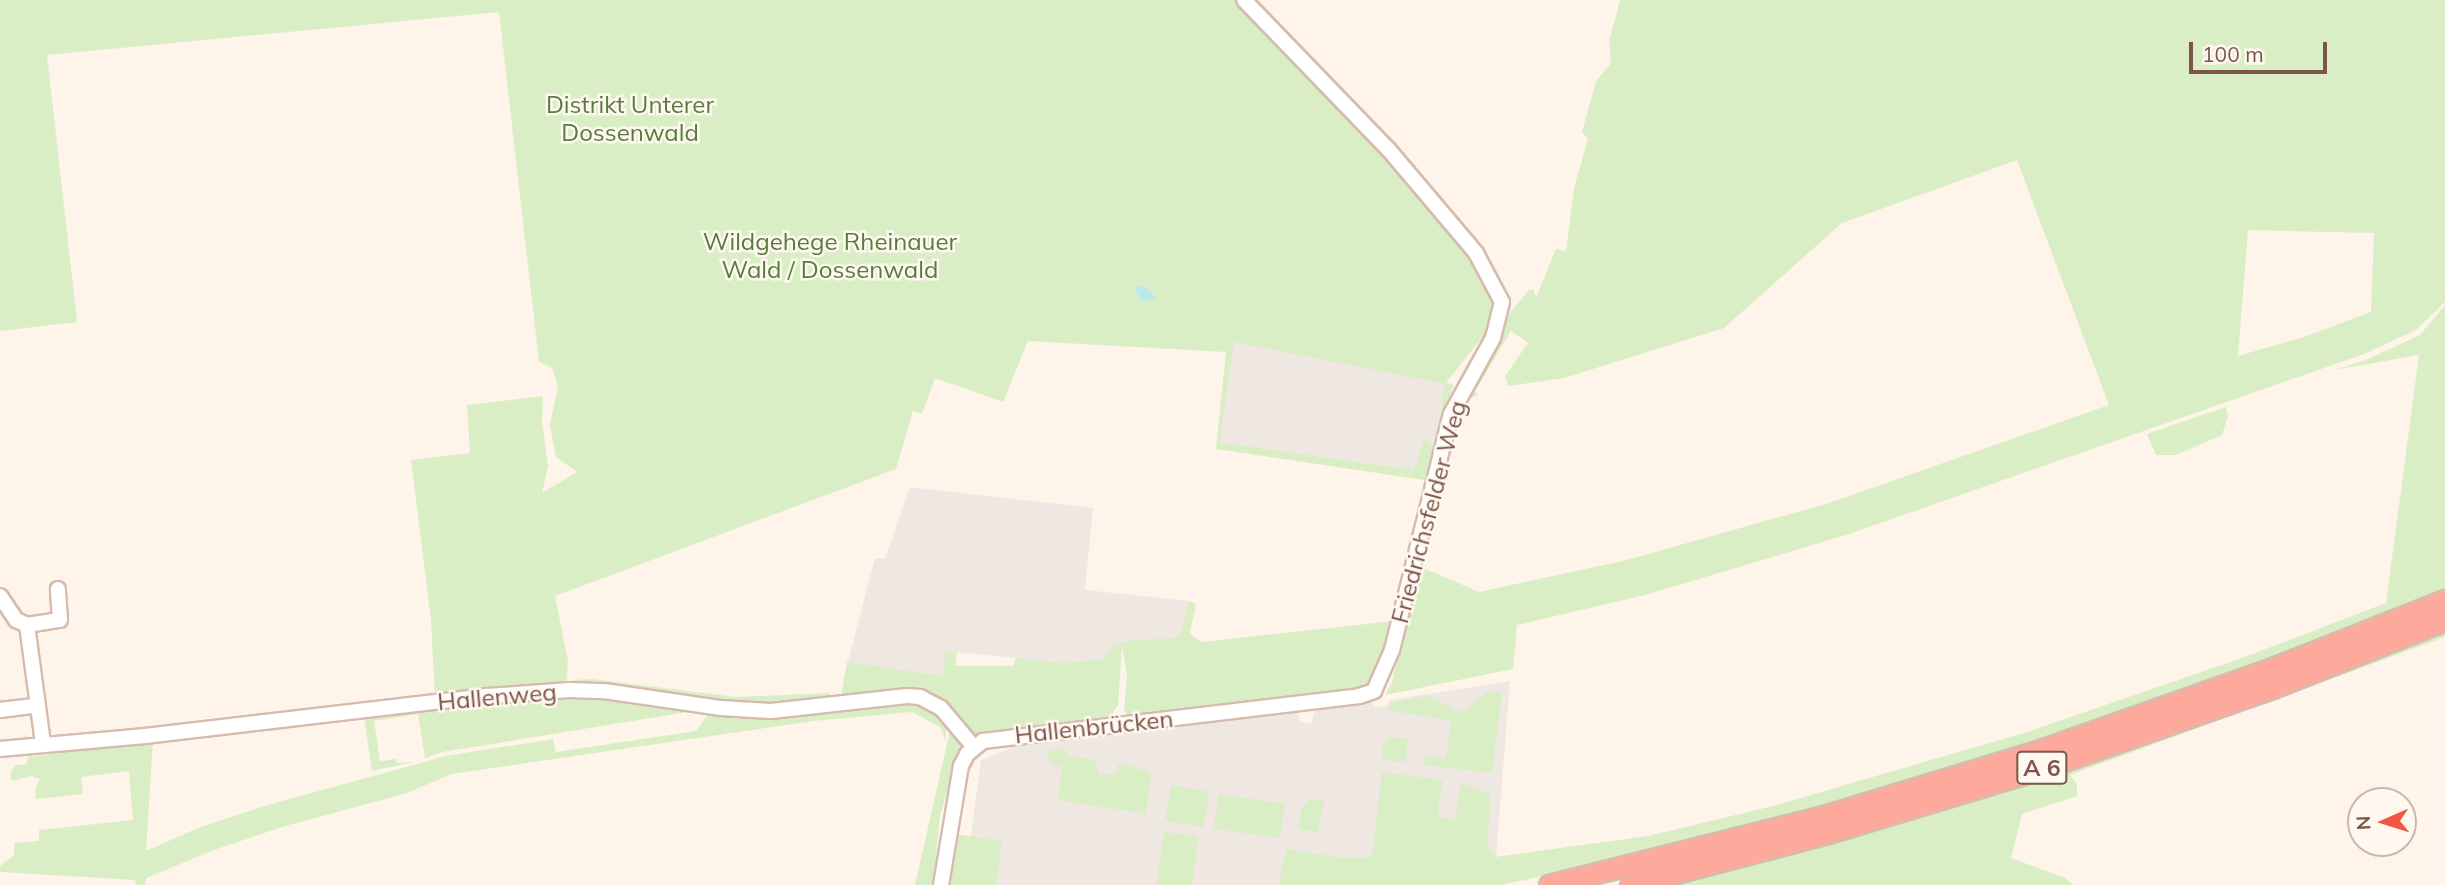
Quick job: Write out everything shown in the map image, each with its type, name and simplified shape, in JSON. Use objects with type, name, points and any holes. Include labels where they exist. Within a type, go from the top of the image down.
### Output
[{"type":"highway","name":"A 6","points":[[1549,885],[1823,816],[2027,754],[2262,672],[2445,600]]},
{"type":"highway","name":"A 6","points":[[1630,885],[1825,834],[2034,771],[2221,707],[2445,620]]},
{"type":"street","name":"Friedrichsfelder Weg","points":[[1244,0],[1388,149],[1476,253],[1502,302],[1493,338],[1451,414],[1392,650],[1381,681],[1374,691],[1359,696]]},
{"type":"street","points":[[0,596],[16,620],[27,625],[60,620],[58,589]]},
{"type":"street","points":[[27,625],[25,657],[38,705],[43,744]]},
{"type":"street","name":"Hallenweg","points":[[0,749],[145,736],[487,696],[570,690],[604,691],[742,710],[781,710],[920,697],[941,708],[974,747]]},
{"type":"street","name":"Hallenbrücken","points":[[974,747],[994,738],[1359,696]]},
{"type":"street","points":[[0,710],[38,705]]},
{"type":"street","points":[[941,885],[961,766],[974,747]]},
{"type":"shaded area","points":[[1234,342],[1445,384],[1441,402],[1444,412],[1429,472],[1220,442]]},
{"type":"shaded area","points":[[910,487],[1093,508],[1085,590],[1189,601],[1183,632],[1174,638],[1133,640],[1104,659],[1062,663],[947,651],[942,676],[850,665],[848,662],[875,558],[885,559]]},
{"type":"shaded area","points":[[1510,681],[1496,858],[1371,885],[970,885],[971,834],[981,760],[1029,741],[1297,712],[1300,722],[1311,724],[1315,710],[1371,702],[1376,707],[1387,705],[1390,700]]},
{"type":"green space","name":"Distrikt Unterer Dossenwald","points":[[0,0],[1239,0],[1384,152],[1474,256],[1491,289],[1495,308],[1495,321],[1446,383],[1454,385],[1447,402],[1449,408],[1431,481],[1216,449],[1226,352],[1028,341],[1003,402],[935,378],[922,414],[913,411],[896,469],[555,596],[568,661],[566,685],[435,697],[431,621],[411,460],[470,453],[467,405],[543,396],[542,422],[548,466],[542,493],[577,472],[556,457],[550,425],[558,386],[552,368],[539,362],[499,12],[47,55],[77,322],[0,331]],"holes":[[[1234,342],[1445,384],[1441,402],[1444,412],[1435,448],[1427,440],[1423,442],[1414,470],[1220,442]]]},
{"type":"green space","points":[[1620,0],[2445,0],[2445,302],[2416,330],[2364,354],[1849,534],[1645,595],[1517,625],[1513,669],[1385,695],[1392,682],[1450,434],[1458,415],[1421,567],[1479,592],[1627,560],[1829,503],[2109,405],[2017,160],[1842,223],[1724,328],[1564,378],[1508,386],[1505,376],[1528,343],[1511,331],[1475,391],[1478,395],[1468,399],[1467,394],[1509,314],[1529,290],[1534,290],[1536,298],[1556,249],[1566,251],[1574,188],[1588,139],[1582,132],[1596,81],[1611,63],[1609,42]],"holes":[[[2248,230],[2374,233],[2371,312],[2304,337],[2238,356]]]},
{"type":"green space","points":[[2445,305],[2445,590],[2262,662],[2004,751],[1822,805],[1638,854],[1502,885],[1279,885],[1286,849],[1343,858],[1372,857],[1382,772],[1443,780],[1437,817],[1455,820],[1461,783],[1491,795],[1487,842],[1495,857],[1648,836],[1773,806],[2024,733],[2242,658],[2386,603],[2419,355],[2334,370],[2366,360],[2420,335]]},
{"type":"green space","points":[[2226,407],[2228,416],[2222,435],[2176,455],[2156,455],[2147,434]]},
{"type":"green space","points":[[1189,601],[1196,604],[1190,633],[1201,642],[1394,621],[1378,677],[1363,690],[1131,719],[1124,711],[1127,674],[1122,647],[1118,705],[1112,714],[1100,723],[976,735],[962,727],[936,696],[923,691],[841,696],[847,662],[942,676],[946,651],[957,652],[955,666],[1013,666],[1016,658],[1062,663],[1104,659],[1114,645],[1133,640],[1174,638],[1182,632]]},
{"type":"green space","points":[[2445,631],[2445,637],[2070,775],[2077,785],[2077,796],[2022,814],[2011,858],[2063,877],[2074,885],[1673,885],[1843,839],[2102,760],[2291,692]]},
{"type":"green space","points":[[592,679],[735,697],[831,693],[826,700],[760,706],[576,686],[574,680]]},
{"type":"green space","points":[[1502,692],[1492,773],[1424,765],[1425,756],[1446,758],[1451,721],[1387,710],[1391,702],[1428,696],[1462,712],[1485,693]]},
{"type":"green space","points":[[576,695],[618,697],[694,711],[442,752],[425,758],[418,714],[374,721],[380,761],[396,759],[397,763],[414,762],[372,771],[364,716],[485,701]]},
{"type":"green space","points":[[912,700],[929,705],[942,716],[946,722],[946,742],[940,727],[912,712],[813,721],[452,774],[404,794],[285,826],[214,850],[146,878],[145,885],[136,885],[135,880],[0,872],[0,866],[14,855],[14,843],[39,841],[39,830],[133,820],[129,771],[81,777],[83,794],[36,799],[35,789],[40,779],[31,776],[12,781],[10,775],[15,765],[26,765],[28,757],[142,743],[150,738],[362,713],[281,730],[208,733],[153,741],[146,851],[198,828],[261,807],[446,756],[553,739],[556,752],[696,731],[706,717],[718,711],[770,714]]},
{"type":"green space","points":[[952,722],[963,735],[940,816],[933,885],[915,885]]},
{"type":"green space","points":[[1389,737],[1408,739],[1405,762],[1387,761],[1382,757],[1383,743]]},
{"type":"green space","points":[[1063,748],[1068,756],[1096,760],[1098,773],[1114,775],[1119,763],[1151,772],[1146,814],[1058,800],[1062,767],[1050,763],[1048,752]]},
{"type":"green space","points":[[1171,785],[1209,792],[1203,827],[1165,820]]},
{"type":"green space","points":[[1219,794],[1285,804],[1280,836],[1277,838],[1216,829],[1214,827]]},
{"type":"green space","points":[[1312,799],[1324,800],[1318,832],[1299,829],[1298,826],[1302,807]]},
{"type":"green space","points":[[1164,832],[1199,837],[1192,885],[1157,884]]},
{"type":"green space","points":[[956,834],[1002,841],[996,885],[950,885]]},
{"type":"water","points":[[1142,285],[1156,300],[1141,301],[1134,288]]},
{"type":"park label","name":"Wildgehege Rheinauer Wald / Dossenwald","points":[[830,256]]}]
